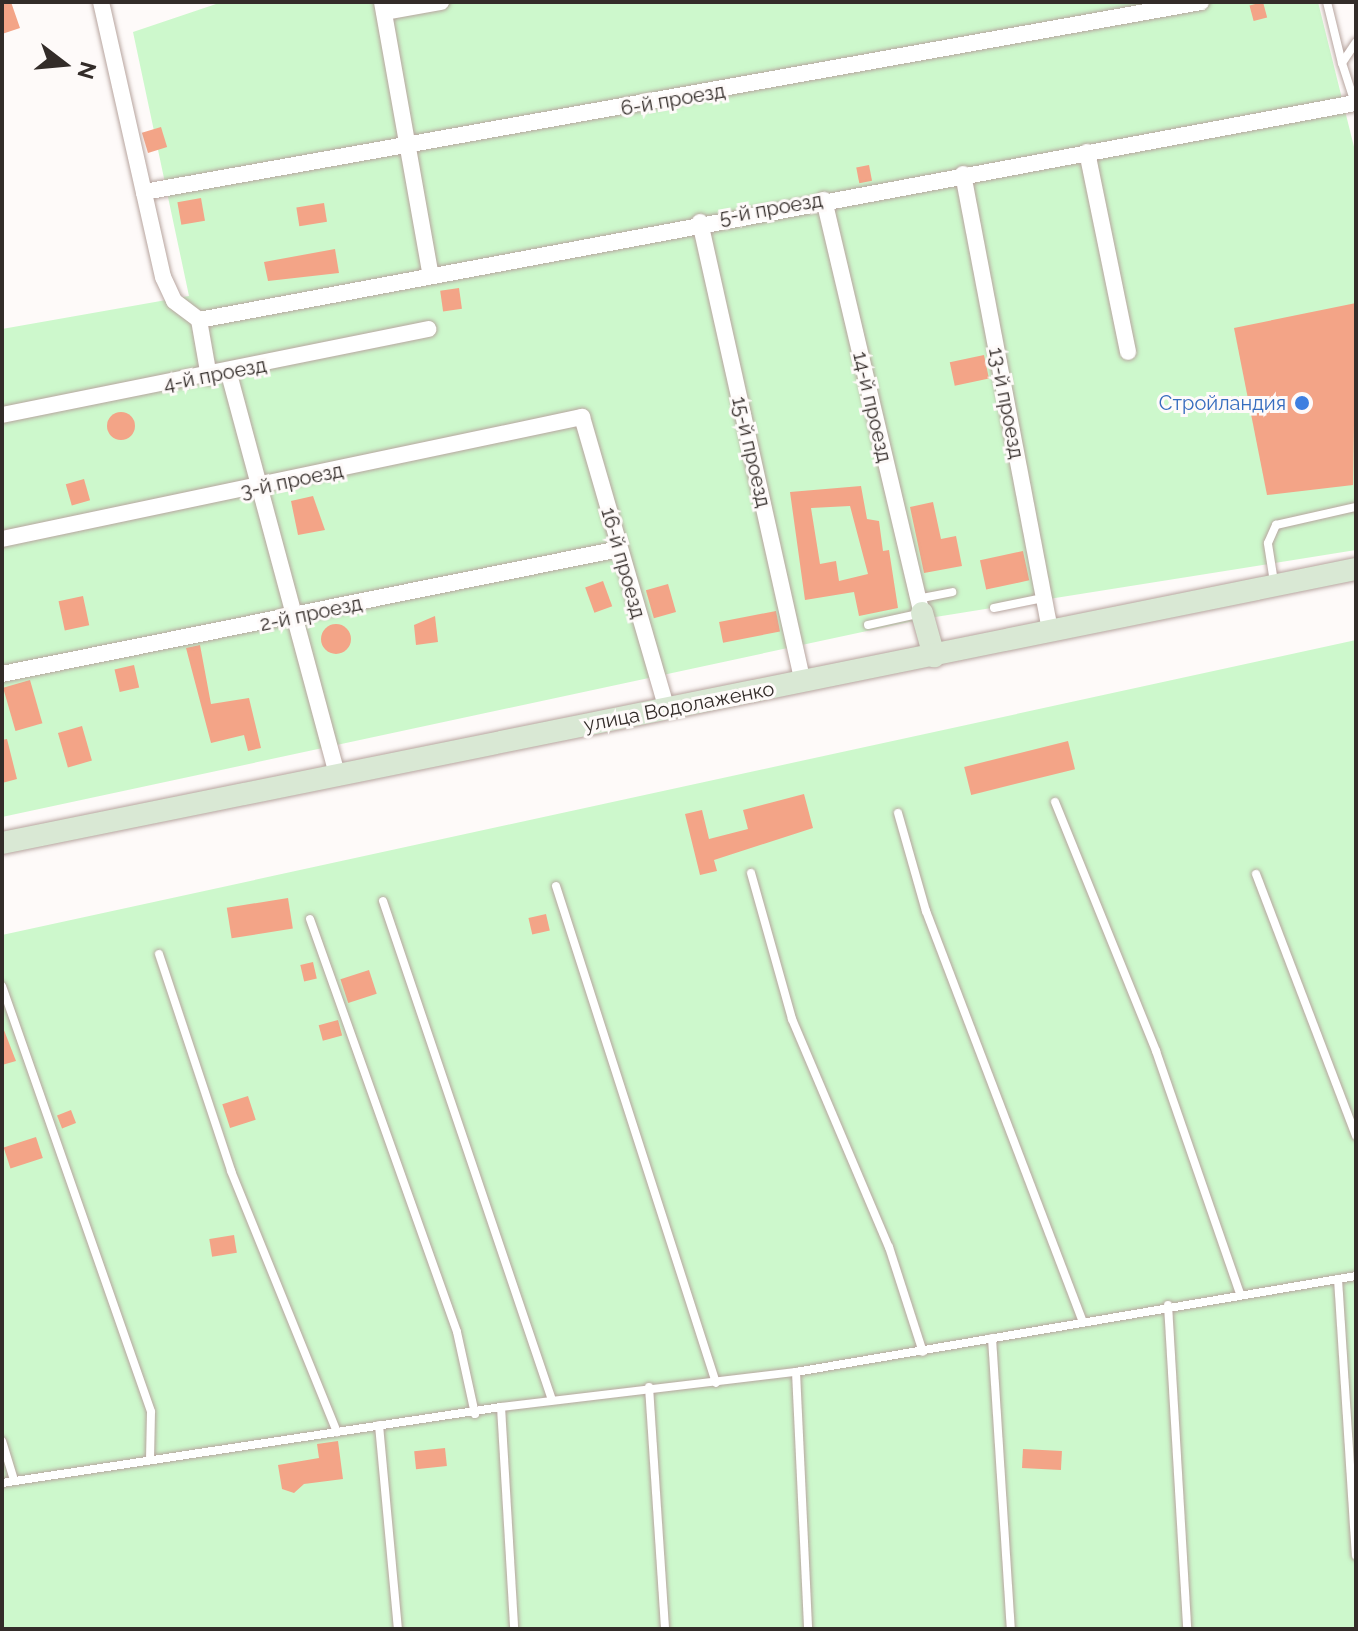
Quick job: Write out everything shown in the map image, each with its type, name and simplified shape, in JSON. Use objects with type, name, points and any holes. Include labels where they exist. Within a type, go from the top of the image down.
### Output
[{"type":"main road","name":"улица Водолаженко","points":[[2,843],[1356,569]]},
{"type":"main road","points":[[919,606],[934,656]]},
{"type":"street","points":[[101,2],[163,277],[194,318],[209,377]]},
{"type":"street","points":[[430,272],[383,7],[441,2]]},
{"type":"street","name":"6-й проезд","points":[[144,192],[407,142],[1201,2]]},
{"type":"street","name":"5-й проезд","points":[[194,318],[700,222],[1355,105]]},
{"type":"street","points":[[1087,152],[1128,352]]},
{"type":"street","name":"13-й проезд","points":[[963,174],[1050,631]]},
{"type":"street","name":"14-й проезд","points":[[824,200],[919,606]]},
{"type":"street","name":"15-й проезд","points":[[700,222],[803,682]]},
{"type":"street","name":"4-й проезд","points":[[2,415],[229,374],[428,329]]},
{"type":"street","points":[[229,374],[299,617],[337,775]]},
{"type":"street","name":"3-й проезд","points":[[2,539],[261,488],[582,417]]},
{"type":"street","name":"16-й проезд","points":[[582,417],[667,709]]},
{"type":"street","name":"2-й проезд","points":[[2,674],[299,617],[619,549]]},
{"type":"lane","points":[[1327,2],[1355,105]]},
{"type":"lane","points":[[1342,63],[1356,42]]},
{"type":"lane","points":[[1274,586],[1268,543],[1276,525],[1356,507]]},
{"type":"lane","points":[[868,625],[952,592]]},
{"type":"lane","points":[[994,608],[1044,598]]},
{"type":"lane","points":[[1055,802],[1156,1051],[1240,1294]]},
{"type":"lane","points":[[898,813],[926,911],[1082,1319]]},
{"type":"lane","points":[[751,873],[792,1019],[889,1247],[923,1352]]},
{"type":"lane","points":[[1256,874],[1356,1136]]},
{"type":"lane","points":[[556,886],[716,1383]]},
{"type":"lane","points":[[383,901],[552,1400]]},
{"type":"lane","points":[[310,919],[457,1332],[475,1414]]},
{"type":"lane","points":[[159,954],[231,1171],[337,1432]]},
{"type":"lane","points":[[2,986],[151,1412],[150,1458]]},
{"type":"lane","points":[[2,1483],[150,1458],[475,1414],[501,1407],[649,1387],[716,1383],[796,1372],[923,1352],[1082,1319],[1356,1276]]},
{"type":"lane","points":[[1338,1279],[1356,1555]]},
{"type":"lane","points":[[1168,1305],[1187,1629]]},
{"type":"lane","points":[[992,1338],[1011,1629]]},
{"type":"lane","points":[[796,1372],[808,1629]]},
{"type":"lane","points":[[649,1387],[665,1629]]},
{"type":"lane","points":[[501,1407],[514,1629]]},
{"type":"lane","points":[[379,1425],[398,1629]]},
{"type":"lane","points":[[2,1441],[14,1480]]},
{"type":"green space","points":[[222,2],[1318,2],[1356,155],[1356,550],[923,619],[2,817],[2,329],[189,296],[133,32]]},
{"type":"green space","points":[[1356,640],[1356,1629],[2,1629],[2,935]]},
{"type":"building","points":[[2,2],[11,2],[20,28],[2,34]]},
{"type":"building","points":[[1263,2],[1267,17],[1254,21],[1249,6]]},
{"type":"building","points":[[161,127],[167,147],[148,153],[142,133]]},
{"type":"building","points":[[869,165],[872,181],[859,183],[856,167]]},
{"type":"building","points":[[201,198],[205,221],[181,225],[177,202]]},
{"type":"building","points":[[324,203],[327,222],[299,226],[296,207]]},
{"type":"building","points":[[335,249],[339,273],[268,281],[264,262]]},
{"type":"building","points":[[459,288],[462,309],[443,311],[440,291]]},
{"type":"building","name":"Стройландия","points":[[1356,303],[1353,485],[1267,495],[1234,328]]},
{"type":"building","points":[[984,355],[989,378],[955,386],[950,362]]},
{"type":"building","points":[[121,412],[131,416],[135,426],[131,436],[121,440],[111,436],[107,426],[111,416]]},
{"type":"building","points":[[84,479],[90,500],[72,505],[66,484]]},
{"type":"building","points":[[861,486],[867,519],[879,521],[883,551],[889,550],[898,608],[859,616],[854,592],[805,600],[790,492]],"holes":[[[850,506],[868,574],[839,581],[836,561],[820,564],[811,508]]]},
{"type":"building","points":[[313,496],[325,530],[298,535],[291,501]]},
{"type":"building","points":[[933,502],[941,539],[956,536],[962,566],[924,573],[910,507]]},
{"type":"building","points":[[1023,551],[1029,580],[986,589],[980,560]]},
{"type":"building","points":[[603,581],[612,606],[594,613],[585,587]]},
{"type":"building","points":[[668,584],[676,612],[654,618],[646,590]]},
{"type":"building","points":[[83,596],[89,625],[65,631],[59,601]]},
{"type":"building","points":[[776,611],[780,632],[723,643],[719,622]]},
{"type":"building","points":[[435,616],[438,642],[416,645],[414,625]]},
{"type":"building","points":[[336,624],[347,628],[351,639],[347,650],[336,654],[325,650],[321,639],[325,628]]},
{"type":"building","points":[[200,645],[211,704],[249,698],[261,748],[248,751],[244,735],[211,743],[186,648]]},
{"type":"building","points":[[134,665],[139,687],[120,692],[115,669]]},
{"type":"building","points":[[30,680],[42,723],[15,731],[3,688]]},
{"type":"building","points":[[82,726],[92,761],[68,767],[58,733]]},
{"type":"building","points":[[7,739],[17,779],[2,783],[2,740]]},
{"type":"building","points":[[1068,741],[1075,769],[971,795],[964,767]]},
{"type":"building","points":[[804,794],[813,828],[714,860],[717,871],[700,875],[685,814],[702,810],[709,839],[748,829],[743,810]]},
{"type":"building","points":[[288,898],[293,929],[232,938],[227,908]]},
{"type":"building","points":[[546,914],[550,931],[532,935],[528,918]]},
{"type":"building","points":[[313,962],[317,979],[304,981],[300,965]]},
{"type":"building","points":[[369,970],[377,994],[348,1003],[340,979]]},
{"type":"building","points":[[338,1020],[342,1035],[323,1041],[319,1025]]},
{"type":"building","points":[[2,1025],[16,1061],[2,1065]]},
{"type":"building","points":[[248,1096],[256,1120],[230,1128],[222,1104]]},
{"type":"building","points":[[71,1110],[76,1123],[62,1128],[57,1115]]},
{"type":"building","points":[[36,1137],[43,1158],[10,1168],[4,1148]]},
{"type":"building","points":[[234,1235],[237,1253],[212,1257],[209,1239]]},
{"type":"building","points":[[338,1441],[343,1479],[304,1484],[294,1493],[282,1489],[278,1465],[319,1458],[317,1444]]},
{"type":"building","points":[[445,1448],[447,1466],[416,1469],[414,1451]]},
{"type":"building","points":[[1023,1449],[1062,1451],[1061,1470],[1022,1468]]},
{"type":"place","name":"Стройландия","points":[[1302,403]]}]
